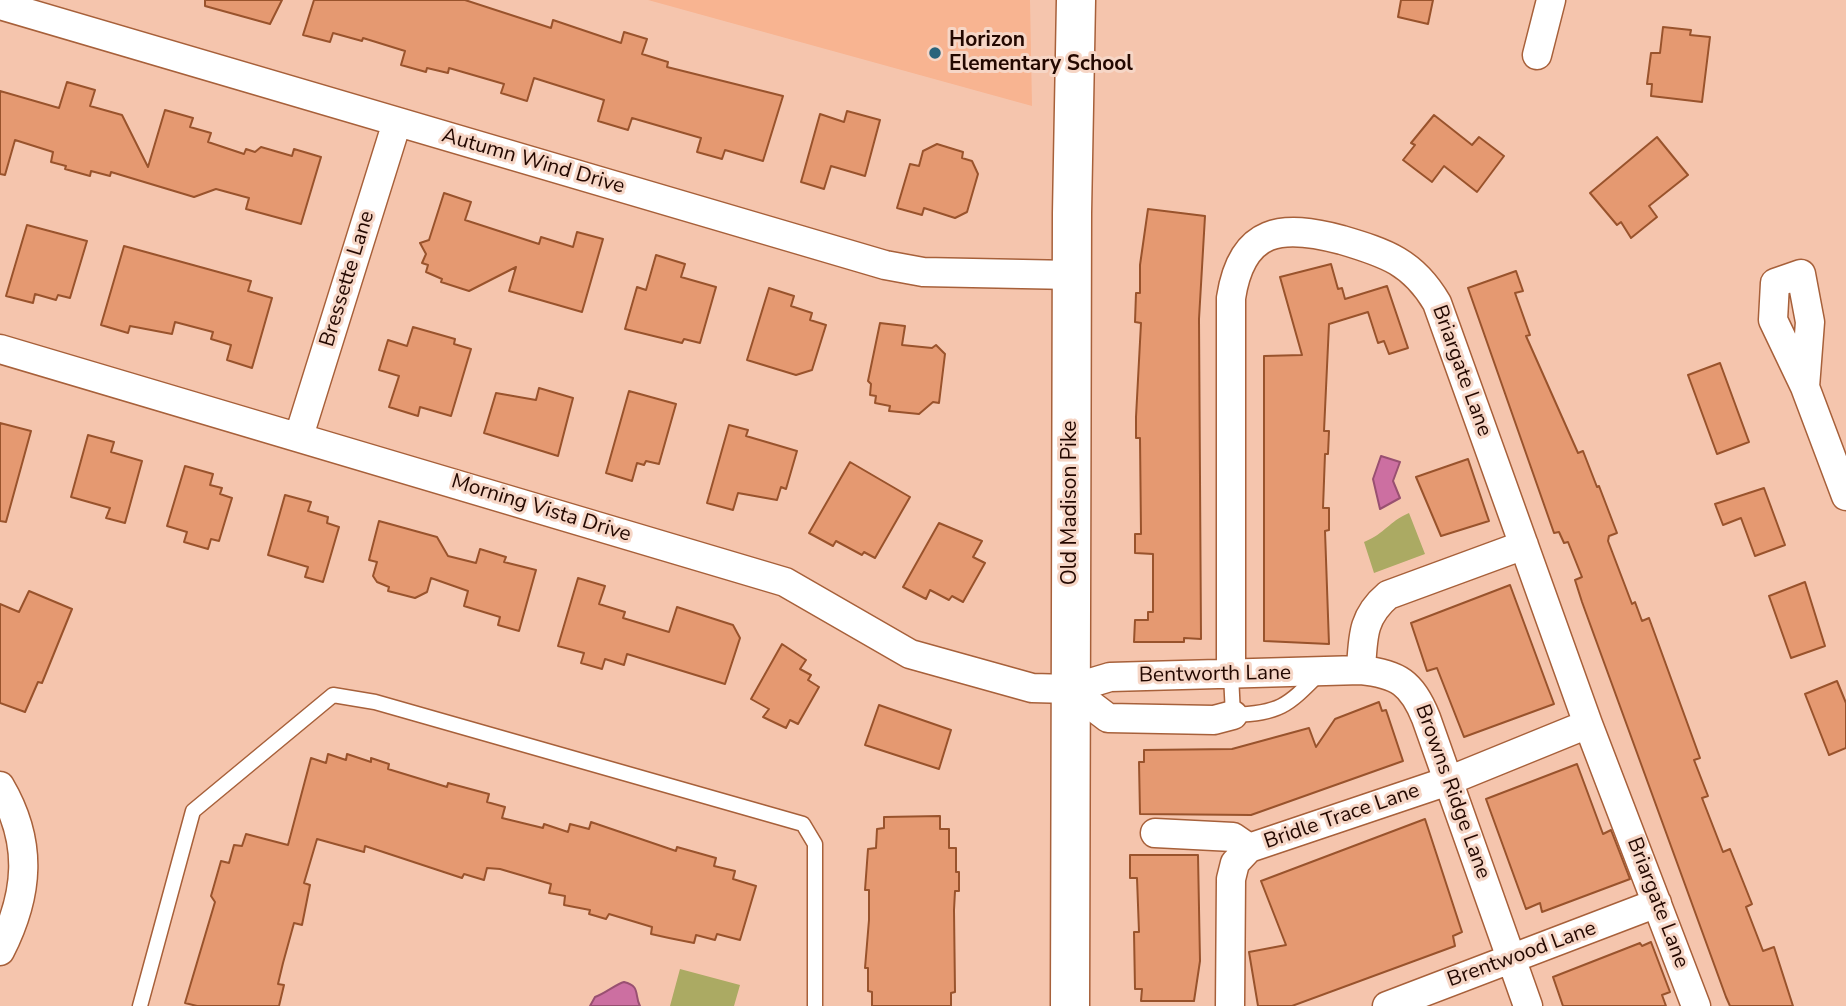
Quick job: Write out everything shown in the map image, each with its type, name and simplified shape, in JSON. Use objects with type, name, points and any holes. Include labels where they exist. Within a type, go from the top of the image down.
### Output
[{"type":"main road","name":"Old Madison Pike","points":[[1070,1006],[1072,275],[1076,0]]},
{"type":"street","points":[[1537,55],[1552,0]]},
{"type":"street","name":"Autumn Wind Drive","points":[[0,5],[885,265],[923,272],[1072,275]]},
{"type":"street","name":"Bressette Lane","points":[[299,436],[397,122]]},
{"type":"street","name":"Briargate Lane","points":[[1231,675],[1231,298],[1234,280],[1242,262],[1255,245],[1270,235],[1290,230],[1308,231],[1373,249],[1398,260],[1424,281],[1437,303],[1588,724],[1696,1006]]},
{"type":"street","name":"Morning Vista Drive","points":[[0,349],[785,582],[910,654],[1032,688],[1070,689]]},
{"type":"street","points":[[1805,387],[1846,496]]},
{"type":"street","points":[[1361,670],[1363,634],[1371,608],[1388,594],[1524,545]]},
{"type":"street","name":"Bentworth Lane","points":[[1070,689],[1111,677],[1361,670]]},
{"type":"street","name":"Browns Ridge Lane","points":[[1361,670],[1381,672],[1400,680],[1417,696],[1528,1006]]},
{"type":"street","points":[[1070,689],[1108,718],[1214,720],[1233,715]]},
{"type":"street","name":"Bridle Trace Lane","points":[[1230,1006],[1231,879],[1235,863],[1249,848],[1448,781],[1588,724]]},
{"type":"street","points":[[0,786],[14,809],[26,874],[13,926],[0,951]]},
{"type":"street","points":[[1156,834],[1233,837],[1249,848]]},
{"type":"street","name":"Brentwood Lane","points":[[1387,1006],[1657,903]]},
{"type":"lane","points":[[1231,675],[1233,715],[1258,714],[1287,706],[1321,672]]},
{"type":"lane","points":[[140,1006],[193,811],[333,695],[375,702],[803,824],[815,844],[815,1006]]},
{"type":"shaded area","name":"Horizon Elementary School","points":[[648,0],[1030,0],[1032,106]]},
{"type":"shaded area","points":[[1381,456],[1400,462],[1393,481],[1400,498],[1380,509],[1373,479]]},
{"type":"shaded area","points":[[1409,513],[1425,554],[1374,573],[1364,542]]},
{"type":"shaded area","points":[[680,969],[740,985],[734,1006],[670,1006]]},
{"type":"shaded area","points":[[624,982],[635,988],[640,1006],[590,1006],[595,997]]},
{"type":"building","points":[[205,0],[282,0],[270,24],[205,6]]},
{"type":"building","points":[[314,0],[465,0],[551,28],[553,20],[621,43],[624,32],[647,39],[642,54],[668,62],[667,67],[783,96],[763,161],[725,150],[722,159],[697,152],[701,138],[632,118],[628,130],[598,121],[604,100],[534,78],[527,101],[501,93],[504,84],[449,68],[448,73],[427,68],[426,72],[401,65],[405,51],[363,38],[362,41],[333,33],[330,42],[303,35]]},
{"type":"building","points":[[1401,0],[1433,0],[1428,24],[1398,17]]},
{"type":"building","points":[[1663,27],[1691,30],[1690,35],[1710,37],[1702,102],[1651,96],[1652,84],[1647,84],[1651,53],[1660,53]]},
{"type":"building","points":[[67,82],[95,90],[90,106],[122,115],[148,167],[165,110],[193,118],[190,127],[211,133],[208,142],[244,154],[246,149],[255,152],[261,147],[292,156],[294,149],[321,157],[301,224],[246,209],[249,198],[216,189],[194,197],[111,172],[110,176],[91,171],[90,176],[65,169],[66,166],[51,162],[53,152],[15,140],[5,175],[0,174],[0,91],[59,108]]},
{"type":"building","points":[[847,111],[880,120],[865,176],[831,166],[824,189],[801,182],[820,114],[844,122]]},
{"type":"building","points":[[1434,115],[1472,145],[1479,137],[1504,156],[1477,192],[1444,166],[1432,182],[1403,160],[1415,145],[1411,143]]},
{"type":"building","points":[[1657,137],[1688,175],[1649,206],[1657,217],[1631,238],[1621,222],[1617,225],[1590,193]]},
{"type":"building","points":[[937,144],[963,152],[962,158],[972,161],[978,174],[967,212],[955,218],[924,208],[922,215],[897,208],[910,164],[919,166],[923,151]]},
{"type":"building","points":[[444,193],[471,202],[465,220],[539,244],[541,237],[573,247],[577,232],[603,239],[582,312],[509,291],[516,267],[469,291],[441,282],[442,279],[426,272],[428,265],[422,263],[426,254],[420,243],[429,240]]},
{"type":"building","points":[[1148,209],[1205,216],[1199,319],[1201,639],[1184,638],[1184,642],[1134,642],[1135,620],[1148,620],[1148,612],[1153,612],[1153,554],[1135,553],[1135,534],[1141,534],[1140,438],[1136,438],[1136,417],[1141,323],[1135,322],[1136,293],[1140,293],[1140,265]]},
{"type":"building","points":[[27,225],[87,241],[70,298],[58,295],[56,300],[35,294],[33,303],[6,296]]},
{"type":"building","points":[[124,246],[251,281],[248,291],[272,298],[252,368],[227,360],[231,345],[211,339],[213,332],[175,322],[172,334],[130,326],[128,333],[101,325]]},
{"type":"building","points":[[656,255],[685,264],[681,277],[716,287],[700,343],[684,339],[682,343],[625,329],[637,287],[646,290]]},
{"type":"building","points":[[1331,264],[1338,289],[1342,288],[1345,299],[1387,286],[1408,348],[1389,354],[1384,341],[1378,343],[1368,312],[1329,324],[1324,431],[1329,431],[1328,454],[1325,454],[1323,508],[1329,508],[1329,530],[1325,531],[1329,644],[1264,641],[1264,356],[1302,355],[1280,277]]},
{"type":"building","points":[[1516,271],[1523,291],[1515,293],[1530,335],[1526,336],[1578,453],[1583,451],[1597,487],[1599,486],[1617,533],[1609,536],[1608,541],[1632,604],[1635,602],[1642,621],[1649,618],[1700,758],[1694,760],[1708,796],[1702,798],[1723,852],[1730,849],[1752,904],[1746,907],[1763,951],[1774,947],[1793,1006],[1730,1006],[1726,997],[1582,602],[1575,580],[1582,577],[1568,542],[1564,543],[1559,532],[1554,533],[1468,288]]},
{"type":"building","points":[[769,288],[794,296],[791,306],[812,313],[810,320],[826,325],[812,370],[796,375],[747,360]]},
{"type":"building","points":[[880,323],[905,326],[902,345],[932,348],[936,345],[945,354],[939,403],[933,402],[919,414],[889,411],[890,406],[875,403],[876,396],[870,395],[871,384],[868,381]]},
{"type":"building","points":[[413,327],[455,339],[454,344],[471,349],[451,416],[420,407],[418,416],[389,407],[399,376],[379,370],[388,340],[407,346]]},
{"type":"building","points":[[1720,363],[1749,442],[1717,454],[1688,375]]},
{"type":"building","points":[[539,388],[573,398],[558,456],[484,433],[496,393],[536,400]]},
{"type":"building","points":[[629,391],[676,404],[659,464],[646,461],[644,465],[637,463],[632,481],[606,473]]},
{"type":"building","points":[[0,423],[31,431],[6,522],[0,521]]},
{"type":"building","points":[[729,425],[748,430],[746,436],[797,451],[786,489],[781,487],[777,500],[738,493],[733,510],[707,503]]},
{"type":"building","points":[[88,435],[114,442],[111,452],[142,461],[125,523],[106,518],[110,508],[71,497]]},
{"type":"building","points":[[1468,459],[1489,521],[1441,536],[1416,477]]},
{"type":"building","points":[[850,462],[910,497],[875,558],[864,552],[862,555],[836,541],[833,546],[809,533]]},
{"type":"building","points":[[185,466],[213,474],[210,485],[222,488],[220,494],[232,498],[219,541],[211,539],[208,549],[184,542],[187,532],[167,526]]},
{"type":"building","points":[[1764,488],[1785,545],[1755,556],[1741,518],[1723,525],[1715,504]]},
{"type":"building","points":[[285,495],[311,502],[308,511],[328,517],[327,523],[339,527],[323,582],[305,577],[308,567],[268,555]]},
{"type":"building","points":[[379,521],[437,537],[448,556],[476,563],[480,549],[506,557],[504,562],[536,570],[519,631],[498,625],[500,617],[464,606],[468,591],[431,578],[427,592],[415,598],[388,591],[389,587],[377,582],[373,576],[377,562],[369,560]]},
{"type":"building","points":[[939,523],[982,541],[973,557],[985,563],[963,602],[952,596],[949,600],[930,590],[926,599],[903,587]]},
{"type":"building","points":[[578,578],[605,586],[599,604],[625,612],[623,618],[669,632],[677,607],[733,625],[740,638],[725,684],[627,654],[624,665],[605,659],[602,669],[581,663],[584,653],[558,646]]},
{"type":"building","points":[[1805,582],[1825,646],[1791,658],[1769,596]]},
{"type":"building","points":[[1510,585],[1554,704],[1464,737],[1437,668],[1427,671],[1411,623]]},
{"type":"building","points":[[29,591],[72,609],[42,683],[38,682],[25,712],[0,703],[0,604],[19,612]]},
{"type":"building","points":[[782,644],[806,660],[800,669],[811,675],[808,680],[819,687],[798,724],[790,720],[786,728],[763,717],[769,709],[751,699]]},
{"type":"building","points":[[1837,681],[1846,703],[1846,748],[1829,755],[1805,694]]},
{"type":"building","points":[[1379,702],[1382,711],[1386,710],[1403,761],[1251,815],[1140,814],[1139,762],[1144,762],[1144,750],[1232,749],[1309,728],[1316,747],[1335,719]]},
{"type":"building","points":[[879,705],[951,730],[939,769],[865,745]]},
{"type":"building","points":[[328,754],[346,760],[347,754],[371,762],[371,758],[389,764],[388,769],[447,787],[448,783],[489,794],[487,802],[505,807],[502,818],[543,828],[544,824],[568,832],[570,824],[589,829],[591,822],[676,851],[677,847],[716,858],[714,866],[735,871],[733,879],[756,886],[740,940],[717,934],[715,940],[696,935],[694,943],[651,934],[652,927],[609,914],[606,919],[589,914],[590,910],[564,905],[565,896],[549,893],[551,884],[500,869],[487,868],[484,880],[464,874],[462,878],[365,846],[364,852],[317,839],[304,883],[310,885],[302,925],[294,923],[278,984],[284,985],[279,1006],[197,1006],[185,1003],[215,902],[211,896],[221,861],[229,863],[234,845],[242,846],[246,834],[288,845],[311,758],[326,763]]},
{"type":"building","points":[[1577,764],[1603,834],[1611,830],[1630,879],[1542,912],[1540,903],[1526,909],[1486,799]]},
{"type":"building","points":[[940,816],[940,829],[949,829],[949,848],[956,848],[956,872],[959,872],[959,891],[955,891],[954,910],[955,992],[951,993],[951,1006],[872,1006],[872,992],[868,991],[868,968],[865,968],[869,920],[869,890],[865,890],[868,849],[876,848],[877,829],[884,828],[884,817]]},
{"type":"building","points":[[1425,819],[1462,932],[1453,936],[1455,946],[1292,1006],[1258,1006],[1249,952],[1286,945],[1261,881]]},
{"type":"building","points":[[1130,855],[1198,855],[1200,961],[1194,1001],[1141,1001],[1142,989],[1135,989],[1134,932],[1139,932],[1137,878],[1130,878]]},
{"type":"building","points":[[1651,942],[1670,992],[1662,995],[1666,1006],[1563,1006],[1553,977],[1640,943],[1642,946]]},
{"type":"place","name":"Horizon Elementary School","points":[[935,53]]}]
